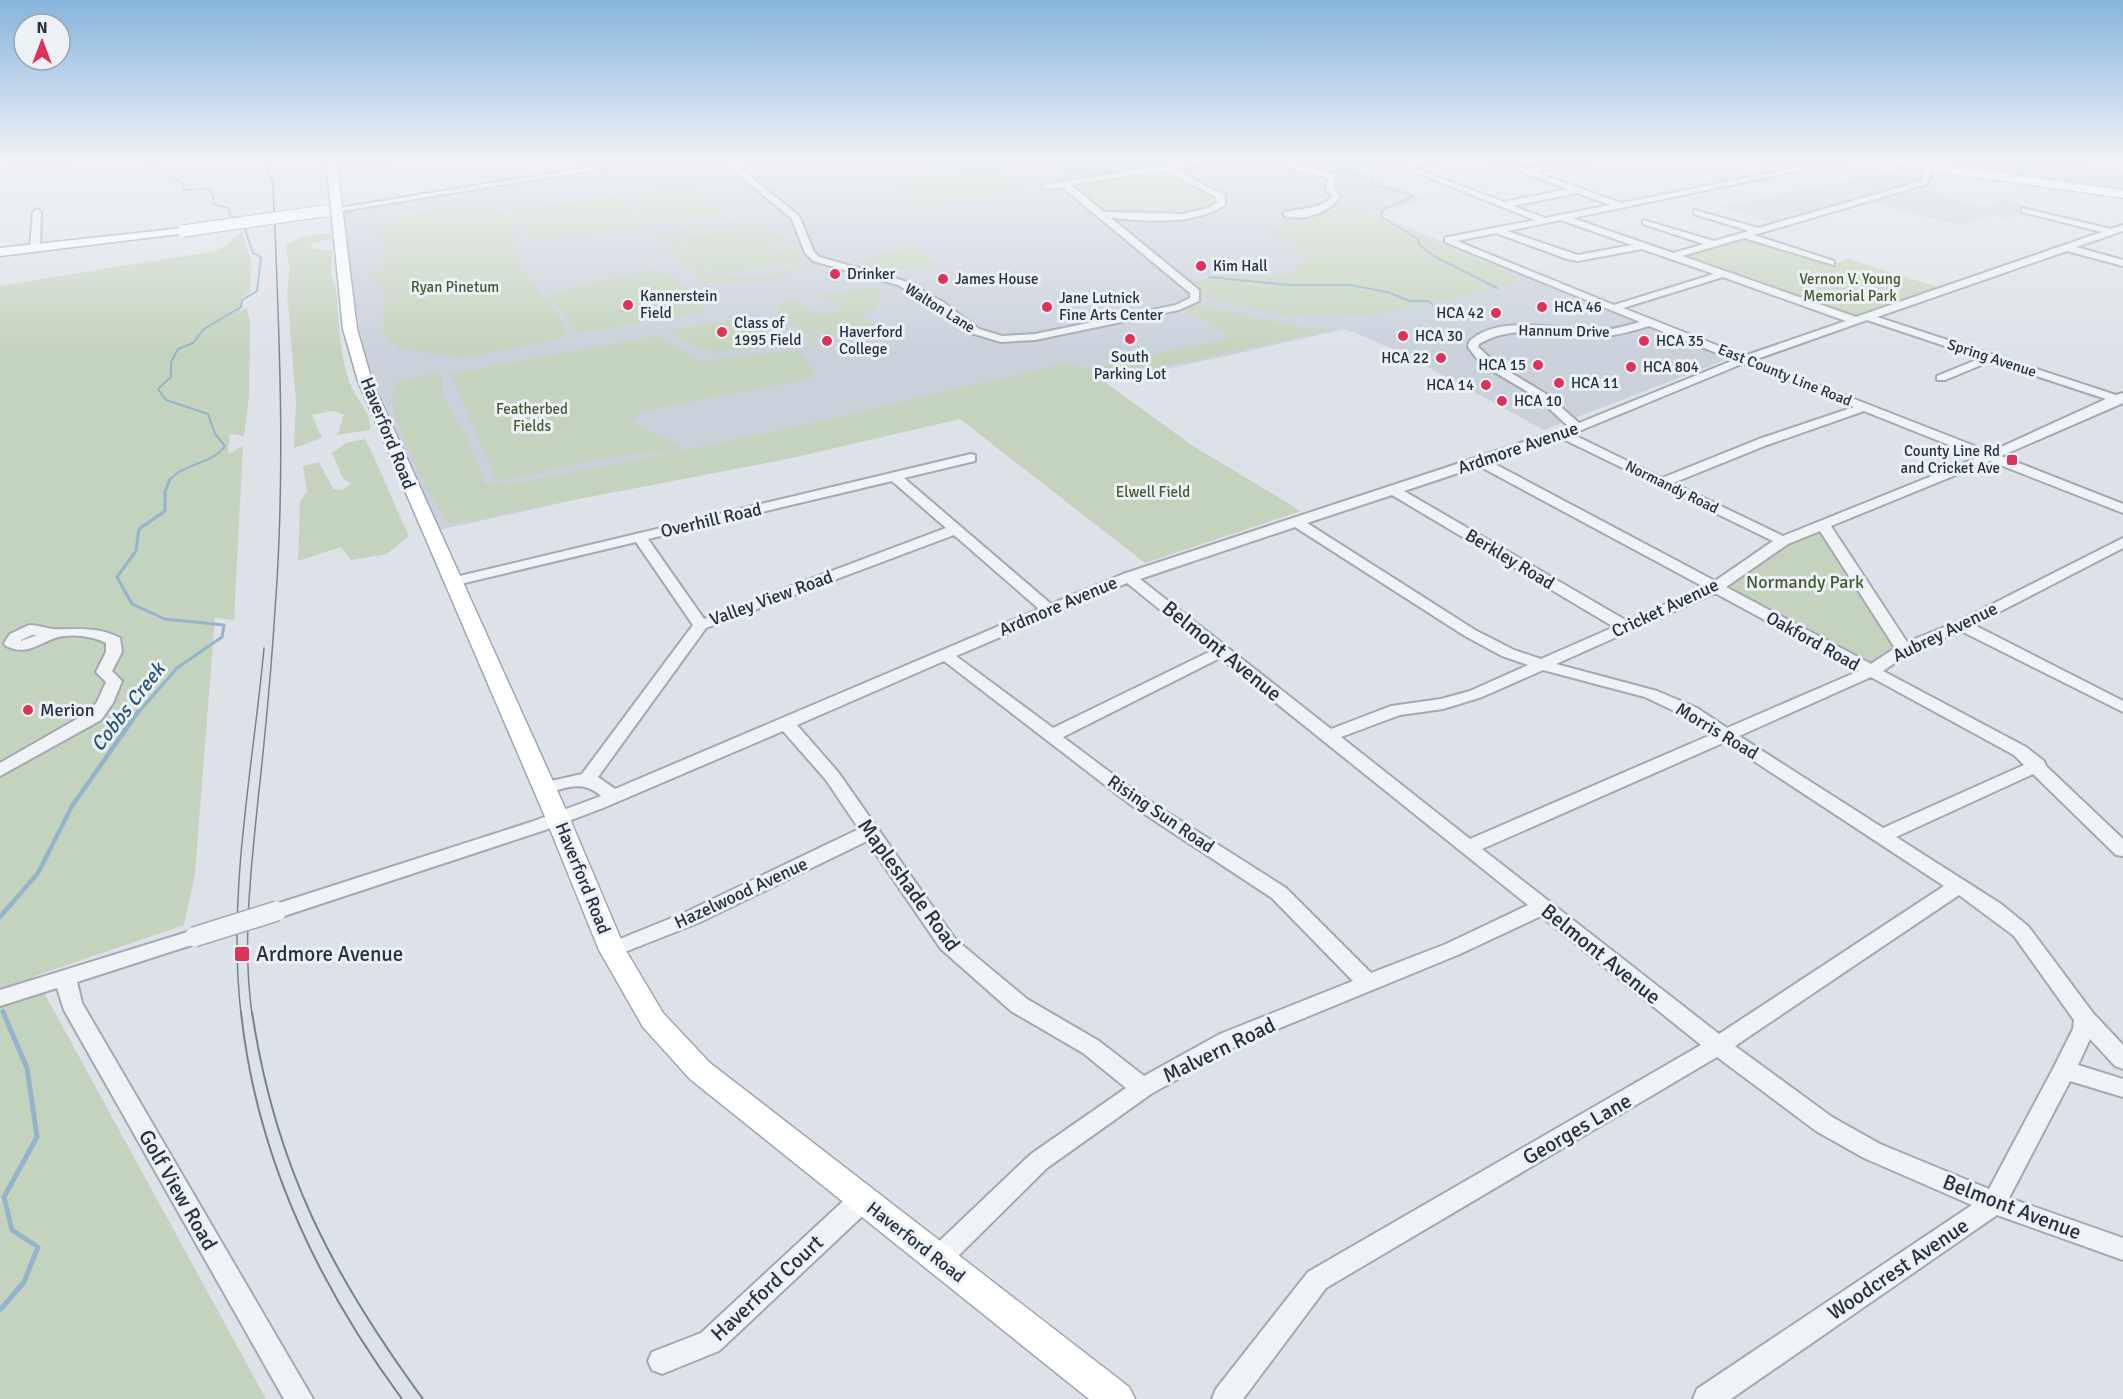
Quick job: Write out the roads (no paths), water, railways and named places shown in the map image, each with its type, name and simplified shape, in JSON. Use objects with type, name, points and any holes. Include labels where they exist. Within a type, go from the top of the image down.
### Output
[{"type":"main road","points":[[0,252],[237,223]]},
{"type":"main road","name":"Haverford Road","points":[[339,223],[350,328],[365,381],[558,819],[612,950],[653,1020],[700,1071],[1117,1399]]},
{"type":"street","points":[[35,248],[36,223]]},
{"type":"street","name":"Walton Lane","points":[[798,223],[810,253],[816,259],[905,285],[939,304],[975,331],[992,337],[1011,339],[1035,337],[1179,307],[1195,299],[1195,292],[1114,223]]},
{"type":"street","points":[[1496,230],[1528,223]]},
{"type":"street","name":"Spring Avenue","points":[[1579,223],[1723,274],[2121,399]]},
{"type":"street","points":[[1650,223],[1713,244]]},
{"type":"street","points":[[1733,223],[1757,231]]},
{"type":"street","points":[[1673,256],[1784,223]]},
{"type":"street","points":[[2077,223],[2111,232]]},
{"type":"street","name":"Ardmore Avenue","points":[[0,998],[278,911],[558,819],[1048,609],[1128,577],[1562,434],[1745,359],[2123,228]]},
{"type":"street","points":[[1496,230],[1578,258],[1642,246]]},
{"type":"street","name":"East County Line Road","points":[[1496,230],[1448,240],[2123,509]]},
{"type":"street","points":[[1743,235],[1831,263]]},
{"type":"street","points":[[2068,248],[2123,263]]},
{"type":"street","points":[[1614,308],[1723,274]]},
{"type":"street","name":"Hannum Drive","points":[[1577,427],[1562,418],[1551,403],[1481,358],[1473,347],[1474,342],[1486,335],[1511,330],[1604,333],[1651,322]]},
{"type":"street","points":[[1941,378],[1990,358]]},
{"type":"street","name":"Cricket Avenue","points":[[1328,736],[1397,710],[1443,704],[1476,694],[1716,587],[1783,541],[1991,456],[2121,399]]},
{"type":"street","points":[[1662,482],[1763,442],[1865,407]]},
{"type":"street","name":"Normandy Road","points":[[1562,434],[1783,541]]},
{"type":"street","name":"Overhill Road","points":[[452,582],[971,458]]},
{"type":"street","name":"Oakford Road","points":[[1480,462],[2020,751],[2123,850]]},
{"type":"street","points":[[895,477],[1048,609]]},
{"type":"street","name":"Berkley Road","points":[[1394,490],[1626,627]]},
{"type":"street","name":"Morris Road","points":[[1296,522],[1470,633],[1508,653],[1651,694],[1690,712],[1884,835],[1957,887],[1994,909],[2021,931],[2085,1019],[2123,1060]]},
{"type":"street","points":[[1823,525],[1904,649]]},
{"type":"street","name":"Valley View Road","points":[[587,779],[700,625],[954,530]]},
{"type":"street","points":[[639,537],[700,625]]},
{"type":"street","name":"Aubrey Avenue","points":[[1469,848],[1870,672],[1904,649],[1962,625],[2123,542]]},
{"type":"street","name":"Belmont Avenue","points":[[1128,577],[1718,1046],[1843,1136],[1994,1203],[2123,1249]]},
{"type":"street","points":[[1962,625],[2123,707]]},
{"type":"street","points":[[0,770],[95,716],[105,703],[114,681],[104,672],[114,652],[114,641],[90,632],[47,635]]},
{"type":"street","points":[[1051,736],[1223,651]]},
{"type":"street","name":"Rising Sun Road","points":[[944,654],[1137,801],[1280,893],[1369,984]]},
{"type":"street","name":"Mapleshade Road","points":[[784,722],[832,776],[948,944],[1018,1005],[1091,1047],[1143,1088]]},
{"type":"street","points":[[1884,835],[2037,765]]},
{"type":"street","points":[[544,788],[569,780],[587,779],[603,785],[612,797]]},
{"type":"street","name":"Hazelwood Avenue","points":[[612,950],[691,918],[869,832]]},
{"type":"street","name":"Georges Lane","points":[[1226,1399],[1317,1280],[1718,1046],[1957,887]]},
{"type":"street","name":"Malvern Road","points":[[938,1259],[1039,1161],[1143,1088],[1228,1040],[1453,949],[1542,907]]},
{"type":"street","name":"Golf View Road","points":[[65,977],[72,1004],[299,1399]]},
{"type":"street","points":[[2085,1019],[2084,1029],[2064,1071],[2123,1088]]},
{"type":"street","name":"Woodcrest Avenue","points":[[1707,1399],[1994,1203],[2064,1071]]},
{"type":"street","name":"Haverford Court","points":[[662,1361],[710,1342],[862,1200]]},
{"type":"waterway","points":[[1392,223],[1418,239],[1419,245],[1434,256],[1497,288]]},
{"type":"waterway","name":"Cobbs Creek","points":[[169,481],[182,470],[212,457],[225,446],[215,434],[208,414],[166,400],[158,389],[171,377],[171,362],[178,349],[193,343],[204,329],[241,307],[242,300],[257,291],[261,257],[253,253],[244,226]]},
{"type":"waterway","points":[[1209,277],[1290,285],[1350,285],[1387,292],[1410,301],[1429,301],[1432,304]]},
{"type":"waterway","name":"Cobbs Creek","points":[[137,714],[177,668],[222,637],[224,625],[165,619],[132,604],[117,577],[136,551],[139,529],[165,511],[165,492],[169,481]]},
{"type":"waterway","name":"Cobbs Creek","points":[[0,917],[38,873],[72,806],[138,712]]},
{"type":"waterway","name":"Cobbs Creek","points":[[0,1310],[24,1282],[38,1247],[12,1230],[4,1197],[37,1137],[27,1068],[3,1012]]},
{"type":"tram line","points":[[252,1014],[248,960],[249,907],[272,658],[280,503],[280,397],[275,223]]},
{"type":"tram line","points":[[241,1014],[237,922],[239,876],[264,648]]},
{"type":"tram line","points":[[241,1012],[249,1065],[261,1116],[276,1167],[296,1216],[318,1264],[344,1310],[402,1399]]},
{"type":"tram line","points":[[252,1012],[262,1068],[276,1120],[292,1169],[312,1217],[361,1308],[423,1399]]},
{"type":"place","name":"Kim Hall","points":[[1201,266]]},
{"type":"place","name":"Drinker","points":[[835,274]]},
{"type":"place","name":"James House","points":[[943,279]]},
{"type":"place","name":"Kannerstein Field","points":[[628,305]]},
{"type":"place","name":"Jane Lutnick Fine Arts Center","points":[[1047,307]]},
{"type":"place","name":"HCA 46","points":[[1542,307]]},
{"type":"place","name":"HCA 42","points":[[1496,313]]},
{"type":"place","name":"Class of 1995 Field","points":[[722,332]]},
{"type":"place","name":"HCA 30","points":[[1403,336]]},
{"type":"place","name":"South Parking Lot","points":[[1130,339]]},
{"type":"place","name":"Haverford College","points":[[827,341]]},
{"type":"place","name":"HCA 35","points":[[1644,341]]},
{"type":"place","name":"HCA 22","points":[[1441,358]]},
{"type":"place","name":"HCA 15","points":[[1538,365]]},
{"type":"place","name":"HCA 804","points":[[1631,367]]},
{"type":"place","name":"HCA 11","points":[[1559,383]]},
{"type":"place","name":"HCA 14","points":[[1486,385]]},
{"type":"place","name":"HCA 10","points":[[1502,401]]},
{"type":"place","name":"County Line Rd and Cricket Ave","points":[[2012,460]]},
{"type":"place","name":"Merion","points":[[28,710]]},
{"type":"place","name":"Ardmore Avenue","points":[[242,954]]},
{"type":"park label","name":"Ryan Pinetum","points":[[455,287]]},
{"type":"park label","name":"Vernon V. Young Memorial Park","points":[[1850,288]]},
{"type":"park label","name":"Featherbed Fields","points":[[532,418]]},
{"type":"park label","name":"Elwell Field","points":[[1153,492]]},
{"type":"park label","name":"Normandy Park","points":[[1805,582]]}]
